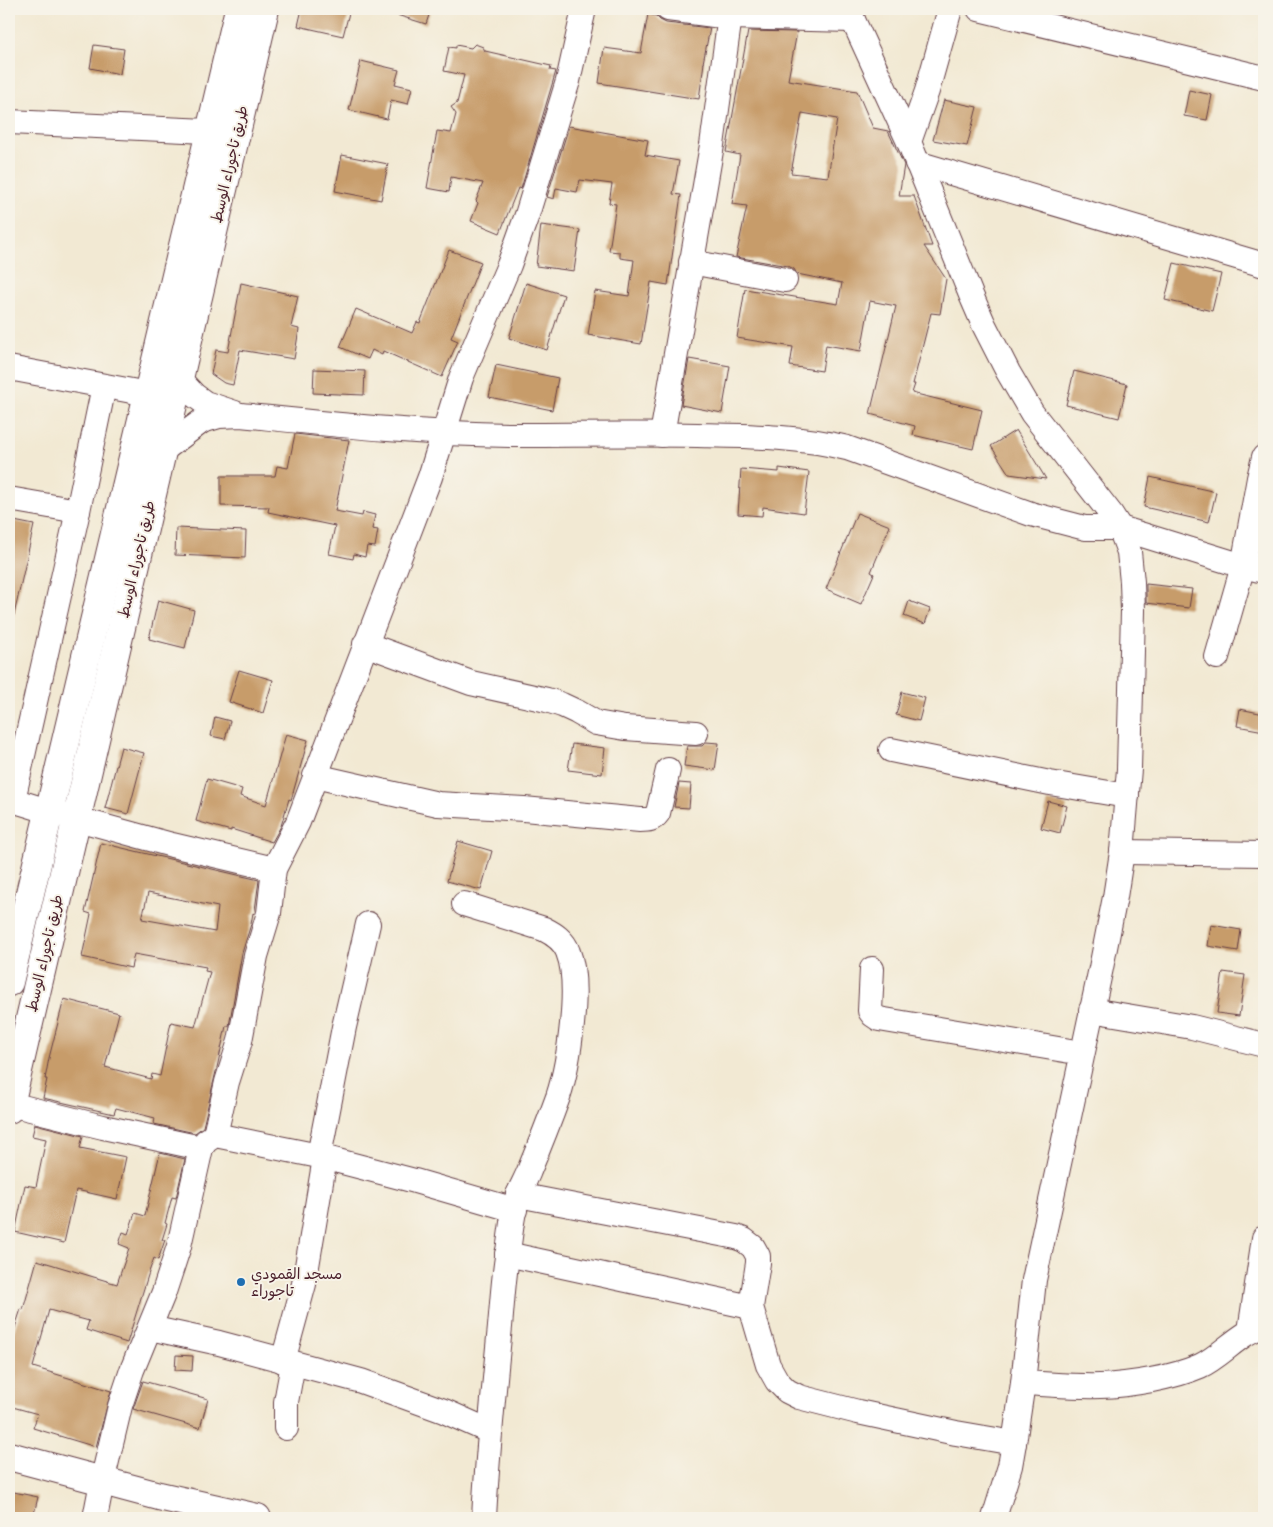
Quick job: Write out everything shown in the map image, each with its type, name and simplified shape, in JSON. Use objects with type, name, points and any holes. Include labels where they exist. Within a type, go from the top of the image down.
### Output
[{"type":"main road","points":[[9,982],[148,394],[223,132],[239,9]]},
{"type":"main road","name":"طريق تاجوراء الوسط","points":[[9,1106],[179,379],[223,132],[265,9]]},
{"type":"main road","points":[[9,1456],[102,1482],[220,1511],[257,1518]]},
{"type":"street","points":[[95,1518],[120,1406],[132,1370],[150,1328],[178,1246],[240,1041],[256,956],[269,913],[274,869],[298,822],[430,477],[461,378],[509,265],[527,215],[568,80],[584,9]]},
{"type":"street","points":[[668,9],[730,13],[850,14],[913,152],[981,318],[1020,393],[1045,431],[1111,514],[1120,528],[1129,552],[1133,611],[1127,796],[1122,852],[1115,897],[1034,1280],[1023,1383],[1010,1466],[994,1518]]},
{"type":"street","points":[[913,152],[950,9]]},
{"type":"street","points":[[979,9],[1264,78]]},
{"type":"street","points":[[662,435],[712,145],[730,13]]},
{"type":"street","points":[[9,122],[223,132]]},
{"type":"street","points":[[913,152],[1264,264]]},
{"type":"street","points":[[691,262],[785,280]]},
{"type":"street","points":[[9,368],[148,394]]},
{"type":"street","points":[[179,379],[194,395],[205,403],[241,415]]},
{"type":"street","points":[[104,386],[78,510],[18,728],[11,800],[172,845],[274,869]]},
{"type":"street","points":[[162,451],[202,421],[219,416],[241,415],[442,434],[754,436],[821,442],[847,448],[892,463],[1031,514],[1085,528],[1120,528],[1254,569]]},
{"type":"street","points":[[1217,657],[1254,569],[1258,478],[1264,457]]},
{"type":"street","points":[[9,499],[78,510]]},
{"type":"street","points":[[365,644],[471,683],[562,705],[596,723],[625,728],[696,733]]},
{"type":"street","points":[[891,750],[1050,783],[1127,796]]},
{"type":"street","points":[[315,776],[438,804],[650,820],[655,818],[658,813],[668,770]]},
{"type":"street","points":[[1122,852],[1264,854]]},
{"type":"street","points":[[464,904],[544,929],[562,941],[568,951],[572,965],[574,1002],[564,1072],[555,1104],[516,1203],[507,1254],[489,1431],[484,1518]]},
{"type":"street","points":[[286,1428],[288,1363],[304,1284],[326,1128],[344,1026],[368,924]]},
{"type":"street","points":[[872,969],[870,1011],[879,1019],[1082,1054]]},
{"type":"street","points":[[1091,1010],[1192,1027],[1264,1046]]},
{"type":"street","points":[[9,1106],[103,1127],[322,1157],[415,1181],[516,1203],[696,1228],[736,1237],[753,1247],[758,1256],[751,1307],[768,1365],[777,1381],[787,1391],[799,1397],[858,1412],[947,1431],[1014,1442]]},
{"type":"street","points":[[1023,1383],[1100,1386],[1156,1378],[1185,1371],[1211,1361],[1257,1329],[1264,1238]]},
{"type":"street","points":[[507,1254],[751,1307]]},
{"type":"street","points":[[150,1328],[219,1343],[368,1384],[444,1410],[489,1431]]},
{"type":"building","points":[[302,9],[350,9],[343,36],[298,26]]},
{"type":"building","points":[[388,9],[431,9],[426,24],[387,12]]},
{"type":"building","points":[[648,14],[656,16],[666,23],[710,28],[703,63],[699,99],[599,83],[604,48],[641,53]]},
{"type":"building","points":[[748,31],[797,32],[788,80],[857,91],[873,128],[888,131],[904,165],[899,196],[914,196],[932,246],[924,246],[946,279],[940,314],[931,313],[912,393],[982,410],[973,449],[913,435],[915,426],[870,414],[896,306],[870,301],[861,351],[826,345],[822,371],[790,366],[793,347],[737,338],[745,289],[838,304],[842,283],[797,274],[794,269],[788,266],[736,257],[747,206],[732,204],[740,155],[726,152]],"holes":[[[802,113],[837,119],[828,177],[791,173]]]},
{"type":"building","points":[[475,44],[483,47],[485,51],[551,66],[550,70],[556,71],[521,189],[518,188],[500,233],[471,221],[483,183],[451,177],[449,192],[427,188],[437,131],[451,133],[456,114],[451,107],[457,103],[464,75],[444,71],[449,47],[456,48],[456,45],[471,48]]},
{"type":"building","points":[[94,45],[124,49],[120,74],[90,68]]},
{"type":"building","points":[[361,61],[399,70],[395,84],[412,88],[408,104],[391,100],[387,119],[349,110]]},
{"type":"building","points":[[1189,90],[1212,95],[1207,120],[1184,116]]},
{"type":"building","points":[[944,100],[977,107],[967,146],[933,140]]},
{"type":"building","points":[[569,126],[648,140],[645,155],[679,161],[673,194],[681,195],[668,285],[651,282],[641,344],[588,335],[595,291],[629,296],[634,260],[620,258],[620,252],[609,251],[616,204],[609,203],[612,184],[580,180],[577,192],[556,188],[554,199],[547,197]]},
{"type":"building","points":[[342,155],[388,164],[381,200],[335,191]]},
{"type":"building","points":[[541,225],[580,230],[574,271],[536,266]]},
{"type":"building","points":[[449,250],[481,262],[451,338],[458,341],[442,377],[383,351],[382,355],[372,350],[368,359],[340,347],[356,309],[412,333],[417,322],[420,323]]},
{"type":"building","points":[[1174,263],[1221,274],[1212,311],[1165,300]]},
{"type":"building","points":[[241,283],[298,296],[291,327],[299,329],[294,359],[240,350],[233,385],[224,383],[211,374],[216,350],[228,352]]},
{"type":"building","points":[[526,283],[564,295],[547,350],[509,338]]},
{"type":"building","points":[[689,359],[730,366],[722,413],[681,405]]},
{"type":"building","points":[[496,365],[558,378],[552,410],[489,397]]},
{"type":"building","points":[[314,369],[365,371],[364,395],[313,393]]},
{"type":"building","points":[[1074,371],[1127,384],[1119,418],[1066,405]]},
{"type":"building","points":[[1016,430],[1046,479],[1009,474],[991,446]]},
{"type":"building","points":[[295,434],[349,440],[335,511],[362,516],[363,512],[375,515],[372,529],[378,530],[375,547],[367,546],[365,557],[354,554],[353,559],[329,554],[335,526],[268,512],[269,507],[221,506],[221,476],[275,476],[277,466],[288,468]]},
{"type":"building","points":[[779,468],[809,472],[804,513],[763,507],[762,516],[738,514],[741,469],[779,472]]},
{"type":"building","points":[[1150,477],[1216,492],[1209,522],[1144,507]]},
{"type":"building","points":[[857,513],[890,526],[871,572],[874,574],[861,604],[826,589]]},
{"type":"building","points":[[9,520],[34,525],[14,615],[9,614]]},
{"type":"building","points":[[176,528],[246,531],[245,558],[175,555]]},
{"type":"building","points":[[1146,584],[1192,589],[1189,608],[1146,603]]},
{"type":"building","points":[[158,600],[194,610],[185,648],[149,639]]},
{"type":"building","points":[[909,601],[930,609],[925,624],[904,616]]},
{"type":"building","points":[[239,670],[273,680],[263,713],[229,702]]},
{"type":"building","points":[[902,692],[925,698],[919,721],[896,715]]},
{"type":"building","points":[[1240,709],[1264,714],[1264,731],[1237,726]]},
{"type":"building","points":[[215,717],[230,721],[225,739],[211,736]]},
{"type":"building","points":[[286,734],[308,740],[291,800],[289,799],[281,826],[272,842],[231,829],[231,831],[196,821],[207,779],[242,789],[240,796],[266,805]]},
{"type":"building","points":[[706,742],[719,743],[715,770],[684,766],[687,746],[702,746]]},
{"type":"building","points":[[572,744],[605,748],[602,774],[568,770]]},
{"type":"building","points":[[121,747],[144,753],[128,814],[105,808]]},
{"type":"building","points":[[679,783],[691,784],[689,808],[674,807]]},
{"type":"building","points":[[1048,801],[1067,806],[1060,833],[1041,828]]},
{"type":"building","points":[[458,841],[492,851],[481,890],[447,881]]},
{"type":"building","points":[[101,843],[259,880],[255,910],[242,953],[229,1026],[226,1026],[203,1127],[195,1133],[154,1124],[155,1118],[116,1108],[114,1114],[43,1098],[49,1058],[64,999],[119,1013],[105,1067],[151,1079],[152,1074],[160,1076],[171,1022],[195,1027],[210,972],[205,971],[206,967],[134,954],[131,968],[82,957],[91,914],[85,912]],"holes":[[[148,893],[218,907],[215,932],[142,919]]]},
{"type":"building","points":[[1211,925],[1241,930],[1238,951],[1208,946]]},
{"type":"building","points":[[1223,972],[1245,975],[1239,1016],[1217,1013]]},
{"type":"building","points":[[35,1124],[83,1136],[80,1148],[126,1157],[117,1199],[76,1190],[64,1243],[15,1232],[25,1185],[36,1187],[46,1139],[32,1136]]},
{"type":"building","points":[[160,1153],[185,1159],[176,1198],[172,1197],[165,1223],[167,1224],[162,1240],[165,1240],[158,1260],[154,1258],[127,1343],[86,1330],[89,1321],[49,1310],[33,1367],[111,1391],[96,1447],[33,1428],[38,1414],[9,1406],[9,1346],[21,1309],[23,1310],[37,1260],[117,1284],[129,1248],[119,1244],[123,1232],[128,1234],[135,1213],[145,1216]]},
{"type":"building","points":[[176,1355],[193,1356],[192,1371],[175,1370]]},
{"type":"building","points":[[143,1381],[208,1399],[200,1428],[133,1409]]},
{"type":"building","points":[[9,1491],[38,1497],[33,1518],[9,1518]]},
{"type":"place","name":"مسجد القمودي تاجوراء","points":[[241,1282]]}]
